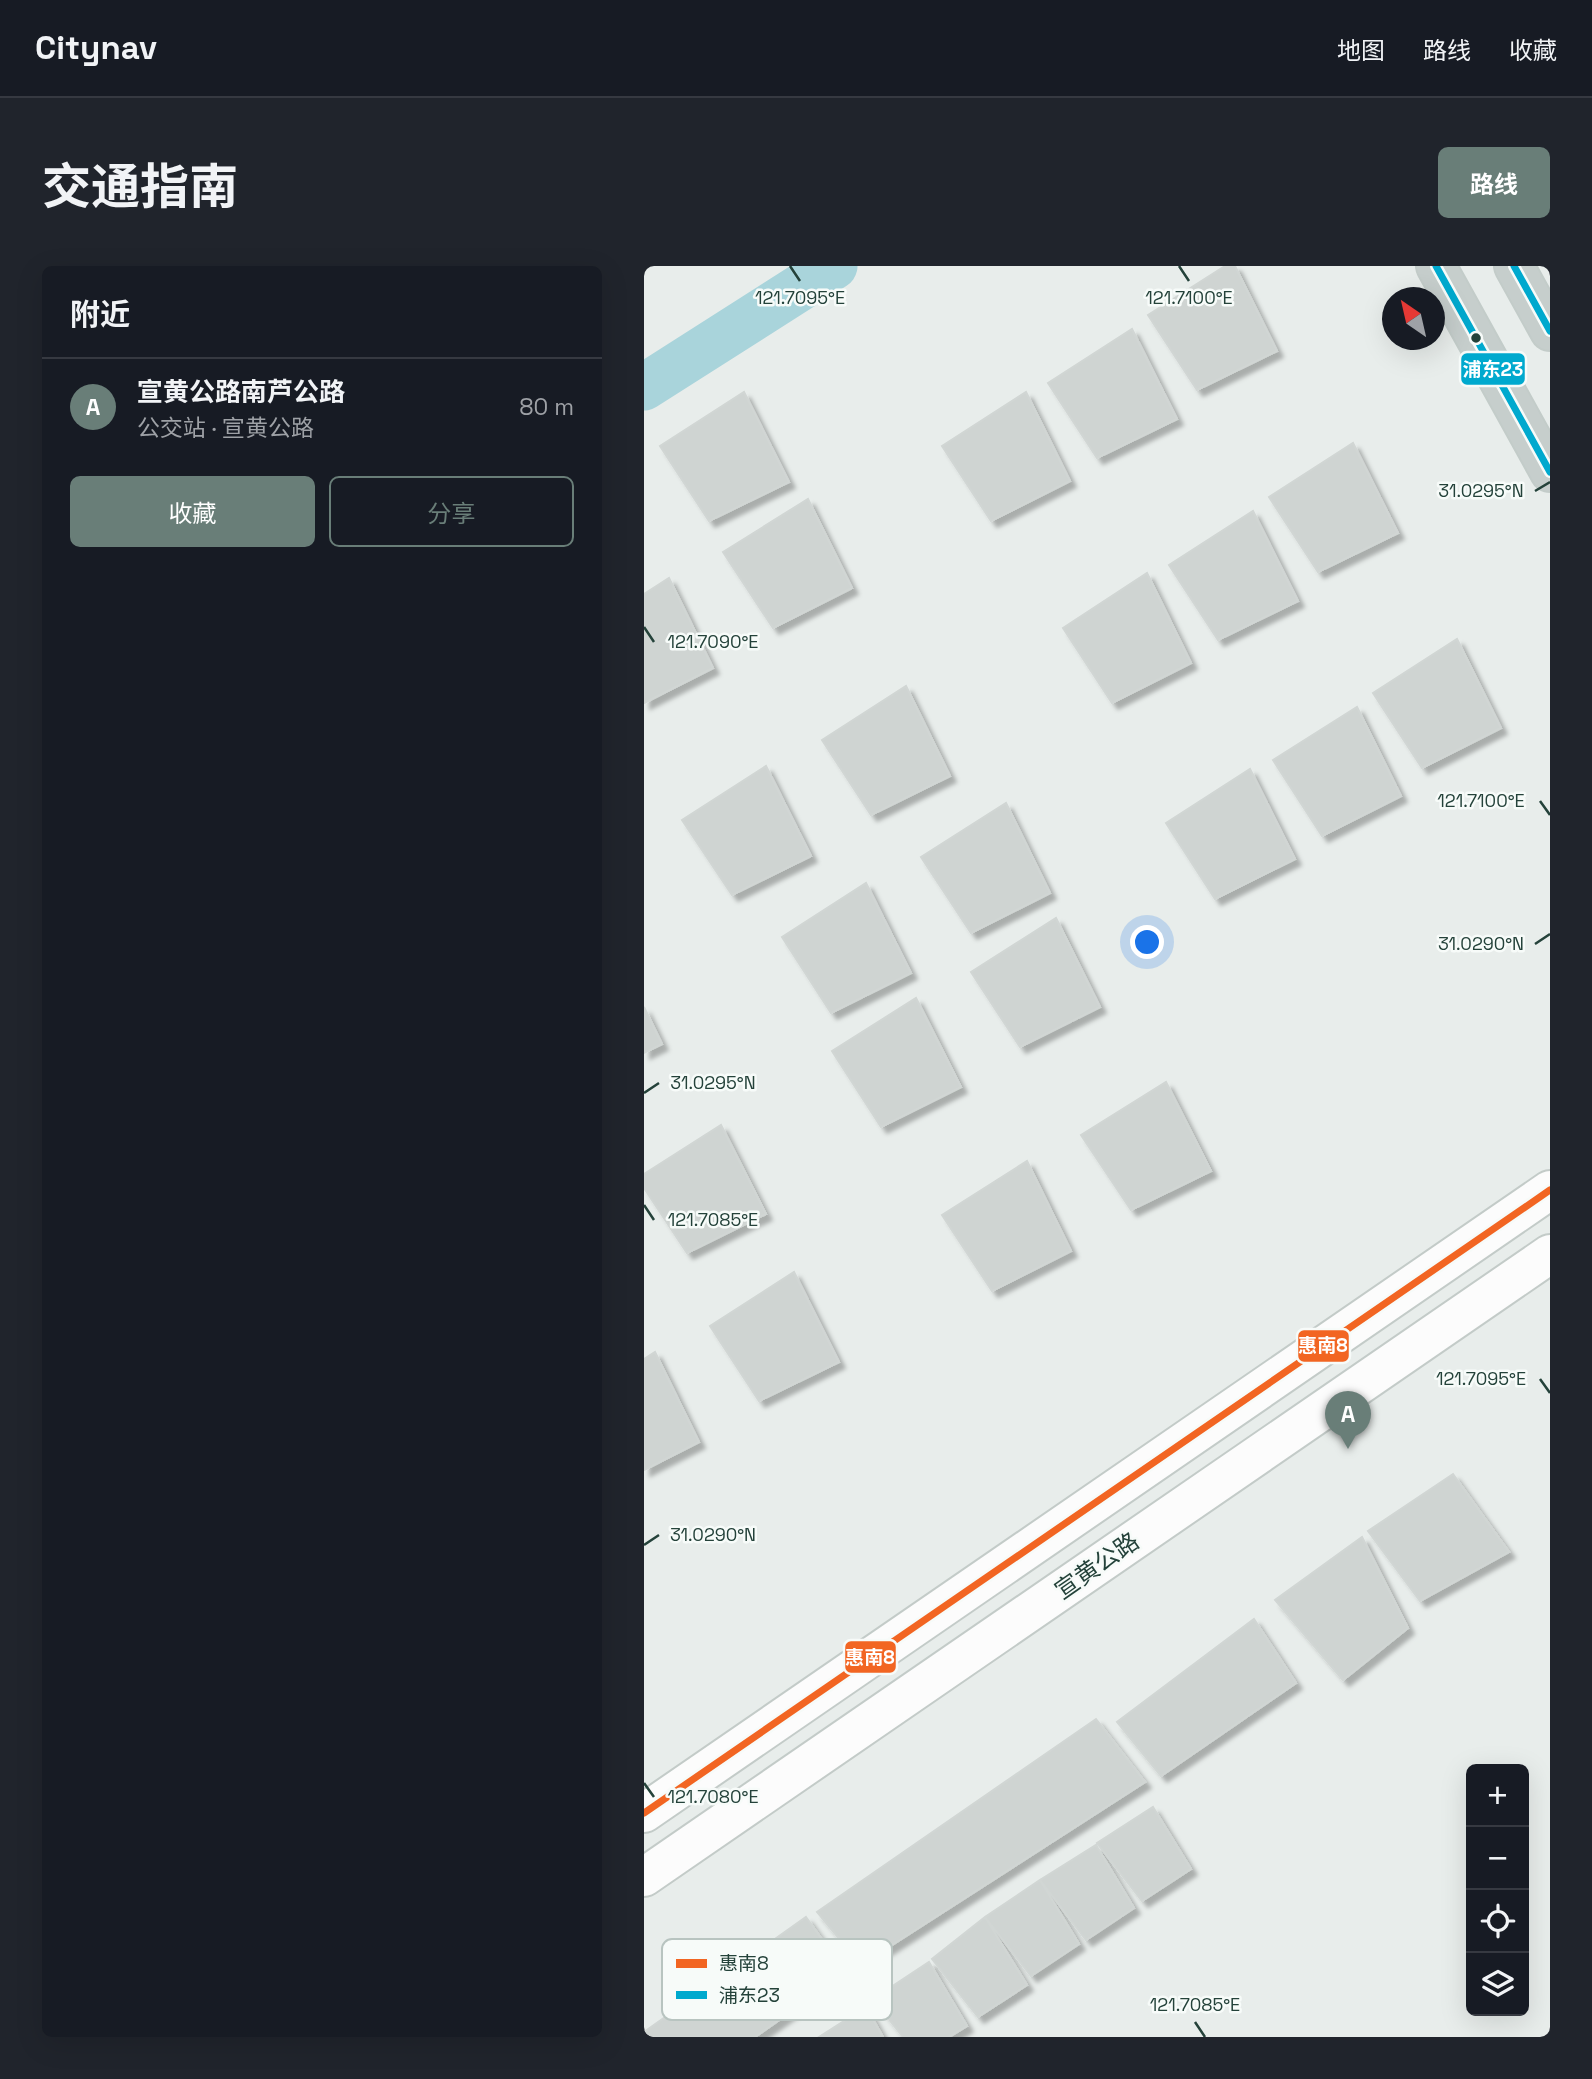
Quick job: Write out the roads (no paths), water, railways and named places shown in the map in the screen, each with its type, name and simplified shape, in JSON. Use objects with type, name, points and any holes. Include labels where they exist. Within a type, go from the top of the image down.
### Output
[{"type":"highway","points":[[1436,266],[1550,472]]},
{"type":"highway","points":[[1514,266],[1550,331]]},
{"type":"main road","points":[[644,1813],[1550,1190]]},
{"type":"main road","name":"宣黄公路","points":[[644,1877],[1550,1254]]},
{"type":"waterway","points":[[644,387],[834,266]]},
{"type":"place","name":"宣黄公路南芦公路","points":[[1348,1449]]}]
